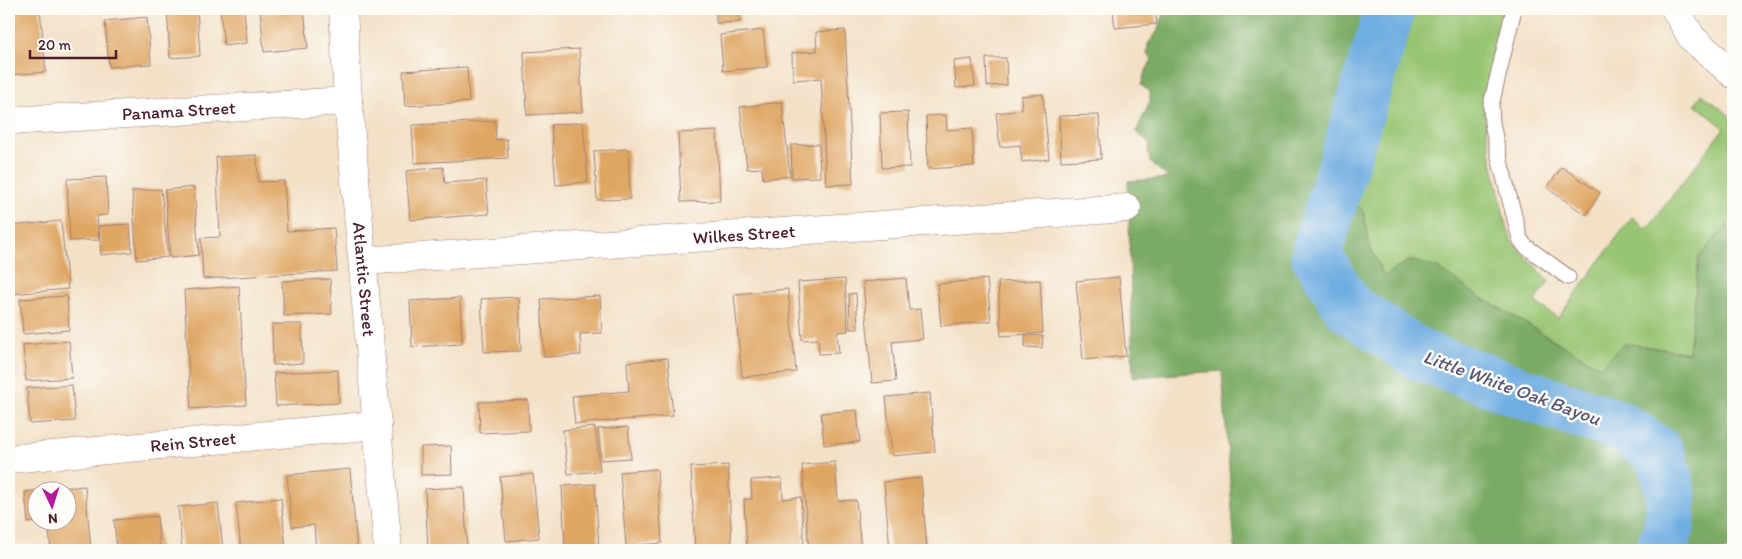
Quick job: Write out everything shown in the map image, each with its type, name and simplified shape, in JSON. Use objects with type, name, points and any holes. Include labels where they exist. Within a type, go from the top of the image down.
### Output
[{"type":"street","name":"Atlantic Street","points":[[343,9],[348,101],[388,550]]},
{"type":"street","points":[[1675,9],[1692,38],[1733,74]]},
{"type":"street","name":"Panama Street","points":[[9,121],[348,101]]},
{"type":"street","name":"Wilkes Street","points":[[363,261],[1127,208]]},
{"type":"street","name":"Rein Street","points":[[9,460],[377,425]]},
{"type":"lane","points":[[1514,9],[1490,105],[1495,137],[1520,238],[1525,246],[1568,277]]},
{"type":"green space","points":[[1166,9],[1407,9],[1404,12],[1395,10],[1393,15],[1395,35],[1384,46],[1368,47],[1363,57],[1359,67],[1359,89],[1346,107],[1344,115],[1344,143],[1334,181],[1363,211],[1370,247],[1384,276],[1410,260],[1438,268],[1475,294],[1600,367],[1624,343],[1689,353],[1699,257],[1728,224],[1733,241],[1733,550],[1235,550],[1222,371],[1133,377],[1128,181],[1169,178],[1150,162],[1148,150],[1150,144],[1136,132],[1150,102],[1150,92],[1141,85],[1152,59],[1147,54],[1148,44],[1157,32]]},
{"type":"green space","points":[[1407,9],[1509,9],[1486,90],[1484,113],[1490,151],[1505,221],[1512,242],[1549,281],[1535,302],[1558,318],[1632,217],[1647,229],[1724,128],[1695,104],[1702,94],[1733,118],[1733,219],[1699,257],[1689,353],[1624,343],[1600,367],[1475,294],[1438,268],[1410,260],[1384,276],[1370,247],[1363,211],[1334,181],[1344,144],[1344,115],[1346,106],[1359,89],[1359,67],[1363,57],[1368,47],[1384,46],[1394,36],[1393,15],[1395,10],[1404,12]]},
{"type":"building","points":[[9,9],[40,9],[46,72],[9,75]]},
{"type":"building","points":[[167,9],[197,9],[200,56],[170,58]]},
{"type":"building","points":[[220,9],[244,9],[247,43],[224,46]]},
{"type":"building","points":[[260,9],[304,9],[308,48],[264,52]]},
{"type":"building","points":[[716,9],[739,9],[740,22],[716,23]]},
{"type":"building","points":[[1113,9],[1155,9],[1157,24],[1115,28]]},
{"type":"building","points":[[147,17],[151,64],[109,67],[105,21]]},
{"type":"building","points":[[763,30],[767,67],[723,71],[720,35]]},
{"type":"building","points":[[845,30],[853,184],[826,185],[821,78],[793,80],[792,53],[817,51],[816,32]]},
{"type":"building","points":[[579,49],[583,112],[527,115],[524,52]]},
{"type":"building","points":[[986,58],[1006,58],[1007,85],[987,86]]},
{"type":"building","points":[[972,59],[975,86],[956,88],[954,61]]},
{"type":"building","points":[[467,67],[469,102],[405,106],[403,71]]},
{"type":"building","points":[[1043,94],[1049,159],[1022,162],[1020,145],[1000,147],[996,113],[1022,110],[1021,96]]},
{"type":"building","points":[[782,102],[790,176],[763,179],[762,168],[747,169],[740,107]]},
{"type":"building","points":[[908,112],[910,167],[882,168],[880,113]]},
{"type":"building","points":[[946,115],[947,130],[972,128],[974,166],[928,169],[926,116]]},
{"type":"building","points":[[1099,115],[1101,159],[1061,161],[1059,116]]},
{"type":"building","points":[[495,121],[496,140],[507,139],[508,158],[414,163],[412,125]]},
{"type":"building","points":[[583,122],[588,182],[556,185],[551,125]]},
{"type":"building","points":[[717,131],[720,201],[681,202],[678,133]]},
{"type":"building","points":[[819,144],[820,177],[792,178],[791,145]]},
{"type":"building","points":[[628,149],[630,199],[597,200],[594,151]]},
{"type":"building","points":[[257,155],[258,182],[284,181],[287,231],[334,228],[337,271],[203,279],[201,238],[220,237],[216,157]]},
{"type":"building","points":[[443,167],[445,183],[486,180],[489,214],[410,220],[406,171]]},
{"type":"building","points":[[1562,167],[1600,193],[1586,215],[1547,188]]},
{"type":"building","points":[[106,177],[108,215],[97,216],[99,240],[70,241],[67,179]]},
{"type":"building","points":[[194,187],[199,255],[170,258],[165,190]]},
{"type":"building","points":[[161,189],[168,257],[137,260],[132,191]]},
{"type":"building","points":[[61,221],[68,289],[11,294],[9,226]]},
{"type":"building","points":[[130,224],[132,252],[101,255],[99,226]]},
{"type":"building","points":[[1119,277],[1126,356],[1083,360],[1076,281]]},
{"type":"building","points":[[906,278],[909,310],[920,309],[923,339],[892,342],[896,381],[872,383],[863,282]]},
{"type":"building","points":[[330,279],[332,314],[284,316],[282,281]]},
{"type":"building","points":[[845,279],[848,331],[837,332],[839,353],[819,354],[818,339],[802,340],[798,282]]},
{"type":"building","points":[[987,279],[991,321],[941,326],[937,284]]},
{"type":"building","points":[[1040,280],[1043,333],[1001,336],[998,282]]},
{"type":"building","points":[[239,286],[246,405],[191,409],[184,290]]},
{"type":"building","points":[[788,289],[796,372],[742,377],[734,294]]},
{"type":"building","points":[[856,293],[858,329],[850,329],[849,294]]},
{"type":"building","points":[[67,296],[69,330],[23,334],[20,299]]},
{"type":"building","points":[[600,296],[602,333],[580,334],[581,355],[544,357],[541,299]]},
{"type":"building","points":[[519,297],[521,351],[484,352],[481,299]]},
{"type":"building","points":[[460,298],[462,344],[412,347],[410,301]]},
{"type":"building","points":[[272,324],[302,324],[303,363],[273,365]]},
{"type":"building","points":[[1025,335],[1043,336],[1042,348],[1025,347]]},
{"type":"building","points":[[69,341],[72,378],[26,381],[23,345]]},
{"type":"building","points":[[668,358],[673,416],[575,424],[572,396],[629,391],[627,362]]},
{"type":"building","points":[[338,370],[339,403],[276,406],[274,373]]},
{"type":"building","points":[[72,385],[75,421],[30,424],[27,388]]},
{"type":"building","points":[[930,393],[935,452],[892,456],[886,397]]},
{"type":"building","points":[[528,400],[529,431],[480,433],[479,402]]},
{"type":"building","points":[[857,410],[860,442],[824,445],[821,413]]},
{"type":"building","points":[[595,427],[600,471],[568,474],[563,430]]},
{"type":"building","points":[[628,427],[631,458],[601,460],[598,429]]},
{"type":"building","points":[[451,446],[452,474],[421,475],[421,447]]},
{"type":"building","points":[[835,462],[838,501],[856,500],[861,550],[809,550],[802,465]]},
{"type":"building","points":[[728,465],[732,550],[695,550],[691,467]]},
{"type":"building","points":[[350,469],[357,548],[316,550],[314,525],[292,527],[287,475]]},
{"type":"building","points":[[657,469],[662,543],[626,546],[620,472]]},
{"type":"building","points":[[533,474],[539,538],[506,541],[500,477]]},
{"type":"building","points":[[782,478],[783,499],[801,497],[804,550],[790,550],[789,547],[747,549],[744,499],[752,499],[751,480]]},
{"type":"building","points":[[921,478],[927,550],[890,550],[884,482]]},
{"type":"building","points":[[595,484],[599,548],[565,550],[562,486]]},
{"type":"building","points":[[85,486],[91,550],[51,550],[49,532],[78,532],[78,487]]},
{"type":"building","points":[[464,487],[467,549],[428,550],[425,489]]},
{"type":"building","points":[[25,492],[28,492],[28,523]]},
{"type":"building","points":[[281,498],[286,550],[241,550],[236,503]]},
{"type":"building","points":[[218,503],[223,550],[182,550],[178,507]]},
{"type":"building","points":[[157,516],[160,550],[117,550],[114,520]]},
{"type":"waterway","name":"Little White Oak Bayou","points":[[1390,9],[1316,255],[1349,308],[1420,355],[1536,398],[1620,426],[1658,452],[1667,475],[1671,498],[1669,528],[1661,550]]}]
